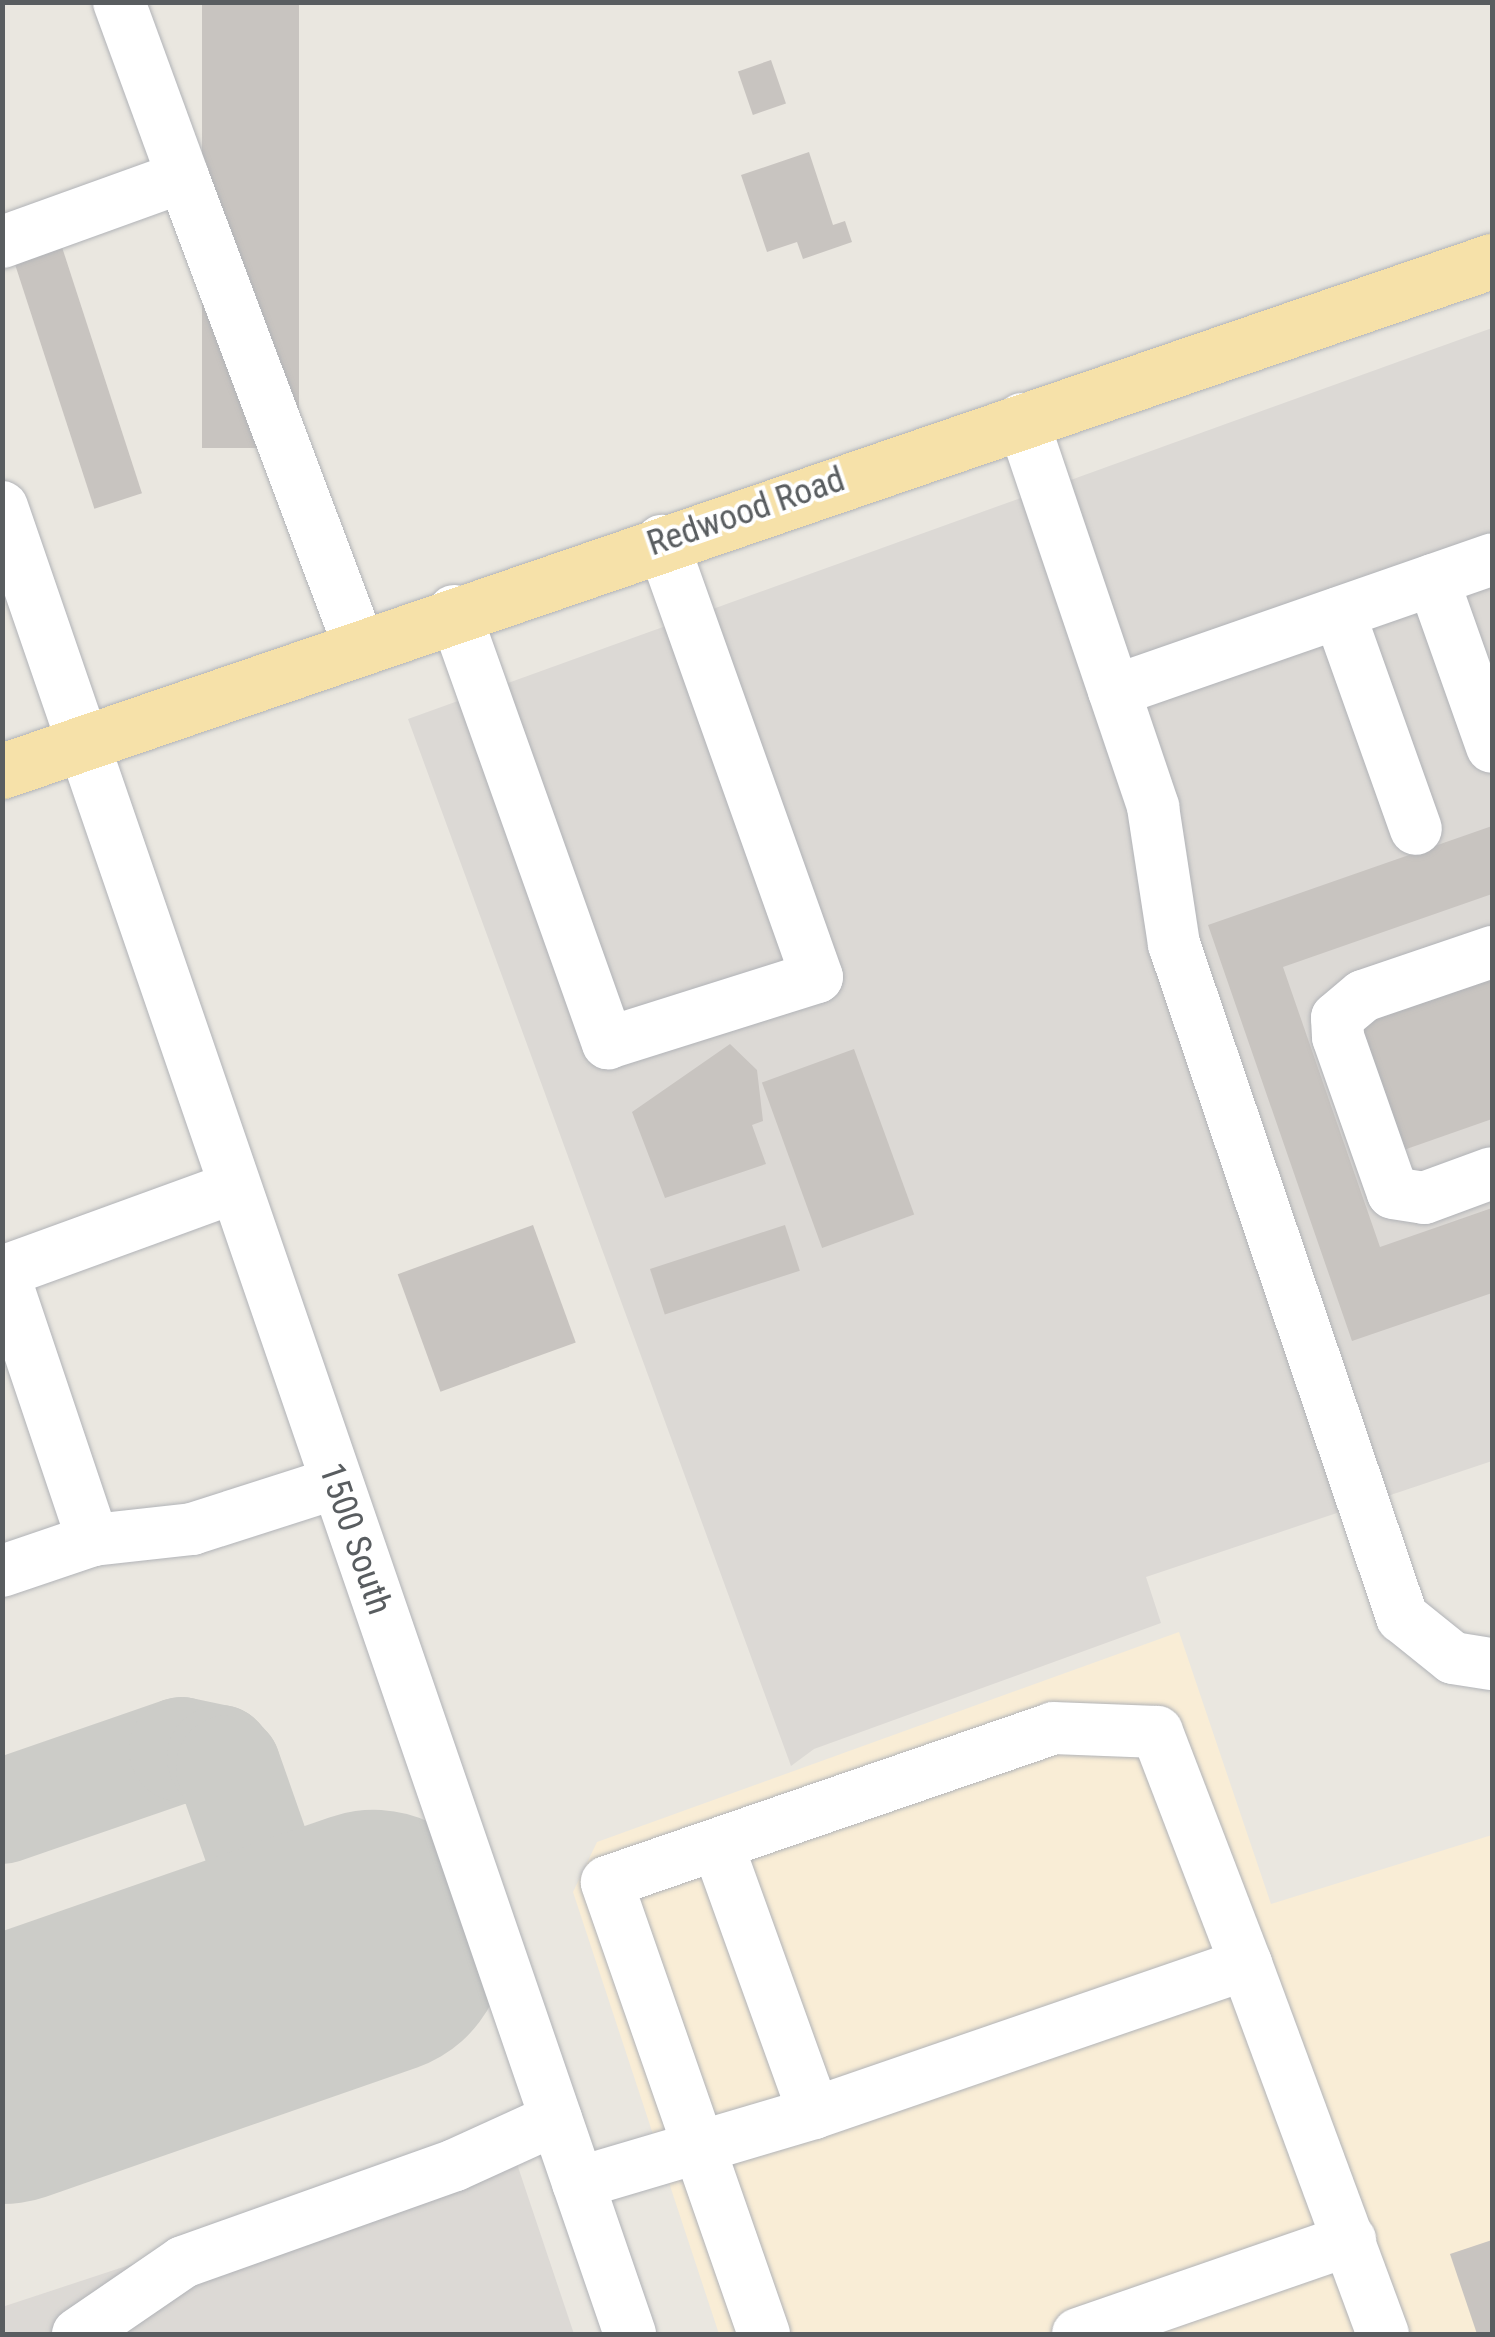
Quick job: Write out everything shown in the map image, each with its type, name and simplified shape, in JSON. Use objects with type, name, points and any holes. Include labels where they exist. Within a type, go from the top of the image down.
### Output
[{"type":"main road","name":"Redwood Road","points":[[2,771],[454,611],[1492,260]]},
{"type":"street","points":[[119,2],[359,645]]},
{"type":"street","points":[[2,242],[183,178]]},
{"type":"street","points":[[1022,419],[1153,807],[1174,944],[1402,1617],[1453,1658],[1492,1664]]},
{"type":"street","name":"1500 South","points":[[2,508],[79,744],[630,2334]]},
{"type":"street","points":[[454,611],[608,1042],[817,978],[662,541]]},
{"type":"street","points":[[1114,691],[1492,559]]},
{"type":"street","points":[[1433,580],[1492,747]]},
{"type":"street","points":[[1339,612],[1416,829]]},
{"type":"street","points":[[1492,952],[1364,996],[1338,1018],[1338,1036],[1394,1193],[1424,1198],[1492,1173]]},
{"type":"street","points":[[93,1540],[3,1274],[234,1188]]},
{"type":"street","points":[[2,1571],[93,1540],[192,1529],[336,1483]]},
{"type":"street","points":[[764,2334],[608,1882],[1053,1728],[1157,1732],[1384,2334]]},
{"type":"street","points":[[718,1847],[814,2113]]},
{"type":"street","points":[[578,2183],[814,2113],[1246,1964]]},
{"type":"street","points":[[78,2334],[183,2262],[455,2165],[556,2119]]},
{"type":"street","points":[[1078,2334],[1350,2240]]},
{"type":"shaded area","points":[[1492,328],[1492,1461],[1146,1577],[1161,1623],[814,1749],[791,1766],[408,719]]},
{"type":"shaded area","points":[[1179,1632],[1271,1904],[1492,1835],[1492,2334],[719,2334],[573,1892],[597,1842]]},
{"type":"shaded area","points":[[509,2140],[574,2334],[3,2334],[2,2307]]},
{"type":"building","points":[[202,2],[299,2],[299,448],[202,448]]},
{"type":"building","points":[[771,60],[786,103],[753,115],[738,71]]},
{"type":"building","points":[[809,152],[833,225],[845,221],[852,242],[803,259],[797,242],[767,252],[741,175]]},
{"type":"building","points":[[61,244],[142,493],[94,509],[13,259]]},
{"type":"building","points":[[1492,826],[1492,894],[1283,967],[1380,1247],[1492,1208],[1492,1293],[1352,1341],[1208,925]]},
{"type":"building","points":[[1492,977],[1492,1119],[1398,1152],[1354,1025]]},
{"type":"building","points":[[730,1044],[757,1070],[763,1121],[752,1125],[766,1164],[665,1198],[632,1112]]},
{"type":"building","points":[[854,1049],[914,1214],[822,1248],[762,1083]]},
{"type":"building","points":[[533,1225],[576,1342],[440,1392],[398,1274]]},
{"type":"building","points":[[785,1225],[800,1271],[665,1315],[650,1269]]},
{"type":"building","points":[[1492,2240],[1492,2334],[1477,2334],[1450,2254]]},
{"type":"taxiway","points":[[2,1811],[181,1749],[219,1757],[228,1767],[275,1901],[273,1928],[260,1957],[225,1993]]},
{"type":"runway","points":[[2,2071],[373,1942]]}]
